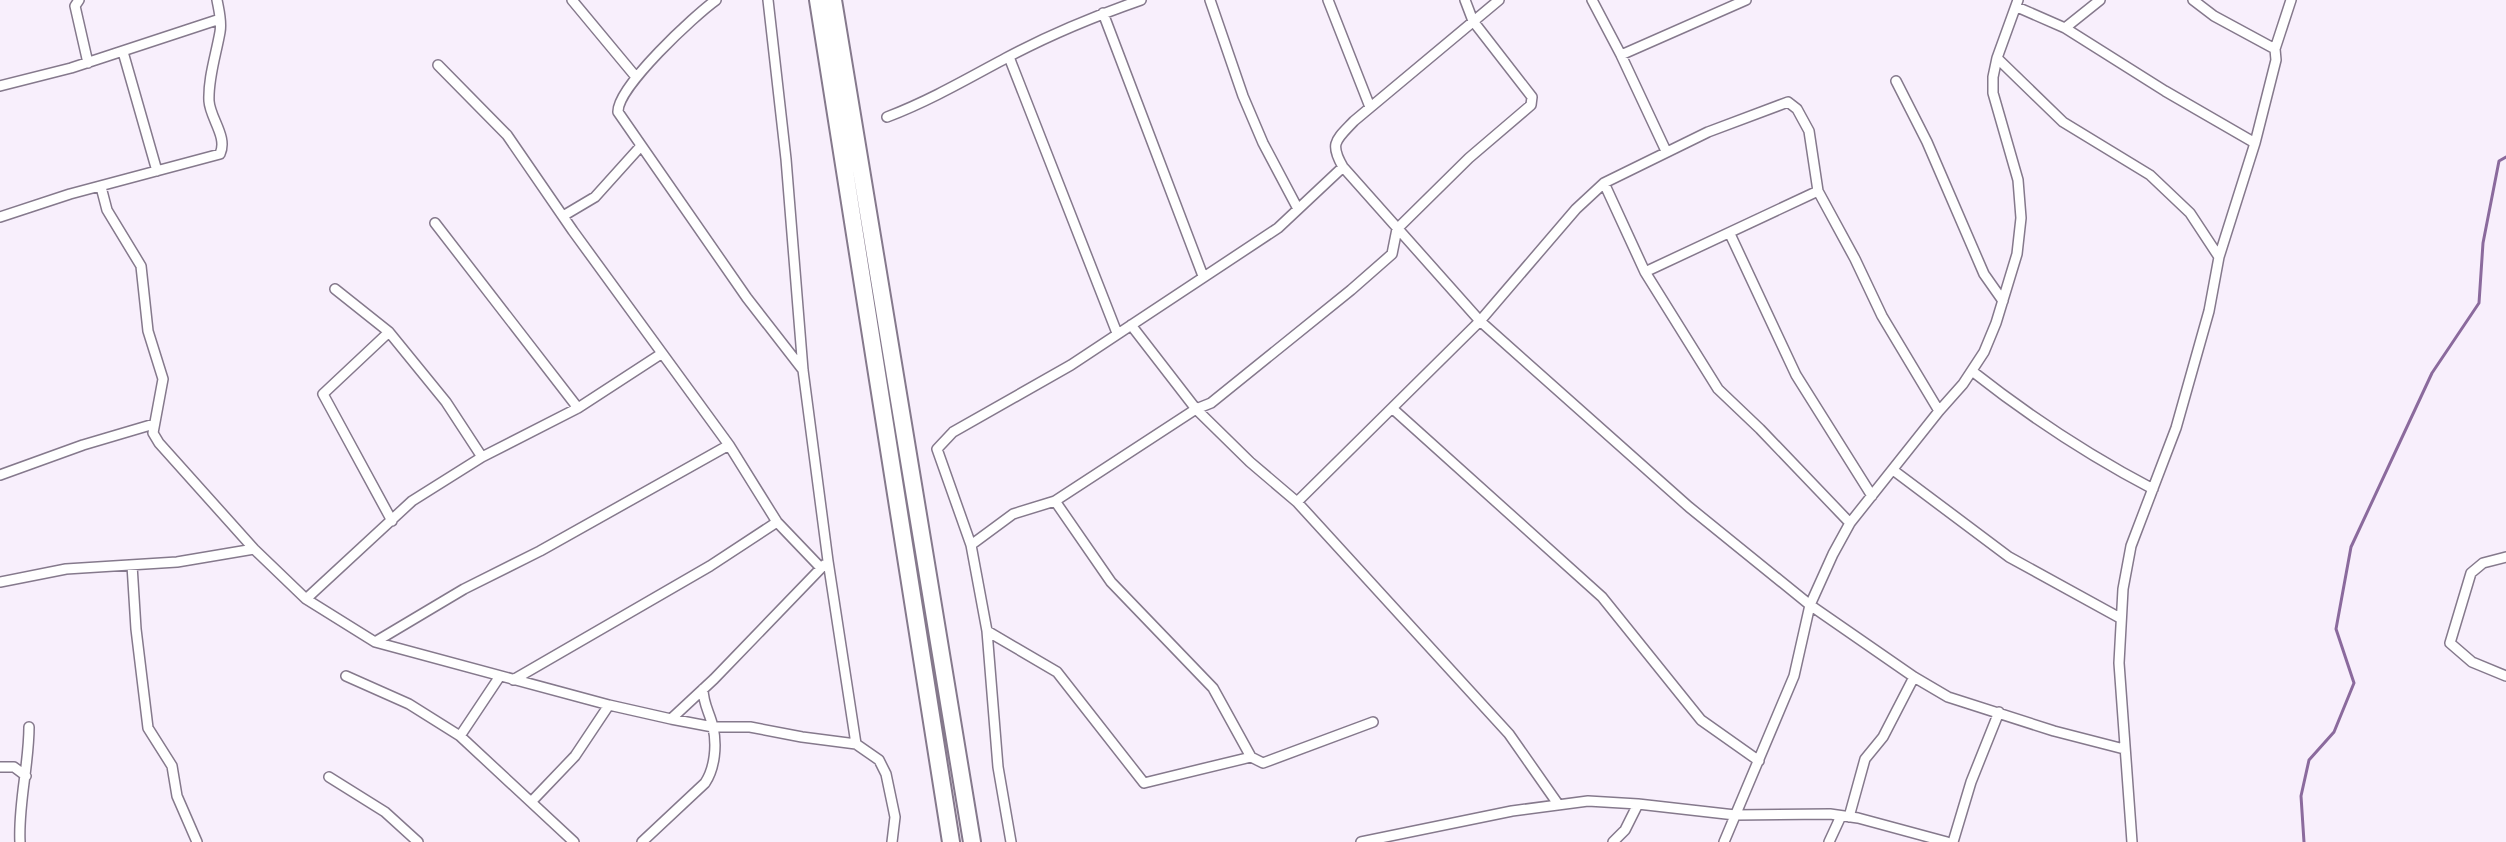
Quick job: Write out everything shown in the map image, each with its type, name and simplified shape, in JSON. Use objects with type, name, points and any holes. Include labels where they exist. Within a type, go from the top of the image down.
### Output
[{"type":"highway","points":[[818,0],[951,842]]},
{"type":"highway","points":[[833,0],[972,842]]},
{"type":"street","points":[[79,0],[75,6],[88,63]]},
{"type":"street","points":[[0,217],[70,194],[220,153],[223,143],[210,108],[209,98],[220,19],[217,0]]},
{"type":"street","points":[[572,0],[636,77]]},
{"type":"street","points":[[716,0],[701,10],[636,77],[620,102],[618,112],[640,147],[747,298],[803,370]]},
{"type":"street","points":[[768,0],[786,159],[803,370],[824,564],[856,744]]},
{"type":"street","points":[[887,117],[925,103],[1009,57],[1103,13],[1141,0]]},
{"type":"street","points":[[1210,0],[1243,96],[1263,143],[1298,209]]},
{"type":"street","points":[[1329,0],[1370,107]]},
{"type":"street","points":[[971,544],[1012,514],[1055,501],[1196,409],[1211,404],[1392,254],[1397,229],[1469,158],[1531,105],[1532,97],[1473,21],[1465,0]]},
{"type":"street","points":[[1499,0],[1370,107],[1336,140],[1334,152],[1343,167],[1480,321],[1689,507],[1810,605],[1914,678],[1948,697],[2054,731],[2124,750]]},
{"type":"street","points":[[1592,0],[1621,55],[1666,151]]},
{"type":"street","points":[[1621,55],[1746,0]]},
{"type":"street","points":[[2065,28],[2100,0]]},
{"type":"street","points":[[2193,0],[2214,16],[2276,49]]},
{"type":"street","points":[[2132,842],[2119,663],[2121,618],[2131,546],[2176,428],[2209,311],[2219,257],[2255,143],[2276,60],[2276,49],[2291,0]]},
{"type":"street","points":[[1724,842],[1800,659],[1810,605],[1850,523],[1972,370],[1984,352],[2003,301],[2017,254],[2021,218],[2019,180],[1993,93],[1993,77],[1997,58],[2017,4],[2065,28],[2255,143]]},
{"type":"street","points":[[1103,13],[1203,276]]},
{"type":"street","points":[[0,86],[88,63],[220,19]]},
{"type":"street","points":[[123,52],[157,171]]},
{"type":"street","points":[[1009,57],[1117,333]]},
{"type":"street","points":[[1997,58],[2063,122],[2150,176],[2190,213],[2219,257]]},
{"type":"street","points":[[438,64],[507,135],[729,445],[777,522],[824,564]]},
{"type":"street","points":[[1896,81],[1927,142],[1984,274],[2003,301]]},
{"type":"street","points":[[1297,502],[1480,321],[1576,209],[1604,183],[1708,132],[1788,102],[1797,109],[1809,131],[1818,191],[1855,259],[1882,316],[1939,411]]},
{"type":"street","points":[[563,216],[595,197],[640,147]]},
{"type":"street","points":[[1011,842],[998,767],[987,631],[971,544],[938,449],[953,432],[1071,365],[1278,228],[1343,167]]},
{"type":"street","points":[[1604,183],[1645,272],[1718,389],[1761,429],[1850,523]]},
{"type":"street","points":[[101,187],[108,210],[141,266],[148,331],[163,379],[153,433],[159,443],[254,549],[306,599],[375,642],[513,680],[609,705],[713,727],[750,727],[856,744],[879,760],[886,774],[895,817],[892,842]]},
{"type":"street","points":[[1645,272],[1818,191]]},
{"type":"street","points":[[435,223],[578,408]]},
{"type":"street","points":[[1730,234],[1796,375],[1872,496]]},
{"type":"street","points":[[335,289],[389,332],[446,402],[482,457]]},
{"type":"street","points":[[1131,325],[1196,409],[1250,462],[1297,502],[1509,734],[1558,804]]},
{"type":"street","points":[[389,332],[323,394],[392,521]]},
{"type":"street","points":[[306,599],[412,501],[482,457],[578,408],[662,354]]},
{"type":"street","points":[[1972,370],[2021,409],[2099,461],[2153,489]]},
{"type":"street","points":[[1393,409],[1602,597],[1701,720],[1759,760]]},
{"type":"street","points":[[0,475],[83,445],[154,424]]},
{"type":"street","points":[[375,642],[464,590],[540,551],[729,445]]},
{"type":"street","points":[[1893,470],[2009,557],[2121,618]]},
{"type":"street","points":[[1055,501],[1111,582],[1213,688],[1251,758],[1263,764],[1373,722]]},
{"type":"street","points":[[513,680],[710,566],[777,522]]},
{"type":"street","points":[[0,582],[66,568],[177,562],[254,549]]},
{"type":"street","points":[[2506,557],[2483,563],[2471,573],[2450,643],[2472,662],[2506,676]]},
{"type":"street","points":[[671,719],[824,564]]},
{"type":"street","points":[[132,565],[136,629],[148,728],[172,766],[177,796],[197,842]]},
{"type":"street","points":[[987,631],[1058,672],[1144,783],[1251,758]]},
{"type":"street","points":[[346,676],[409,704],[460,736],[574,842]]},
{"type":"street","points":[[460,736],[500,676]]},
{"type":"street","points":[[1829,842],[1845,816],[1865,759],[1883,737],[1914,678]]},
{"type":"street","points":[[642,842],[705,783],[712,773],[713,727],[703,701],[703,689]]},
{"type":"street","points":[[532,801],[575,756],[609,705]]},
{"type":"street","points":[[1953,842],[1971,782],[1999,712]]},
{"type":"street","points":[[20,842],[29,727]]},
{"type":"street","points":[[0,767],[14,767],[26,776]]},
{"type":"street","points":[[329,777],[384,812],[418,842]]},
{"type":"street","points":[[1361,842],[1512,811],[1588,801],[1735,815],[1845,816],[1947,842]]},
{"type":"street","points":[[1613,842],[1625,830],[1638,804]]},
{"type":"waterway","points":[[2304,842],[2301,796],[2309,760],[2334,732],[2354,683],[2336,629],[2351,547],[2432,373],[2479,303],[2483,243],[2499,161],[2506,157]]}]
